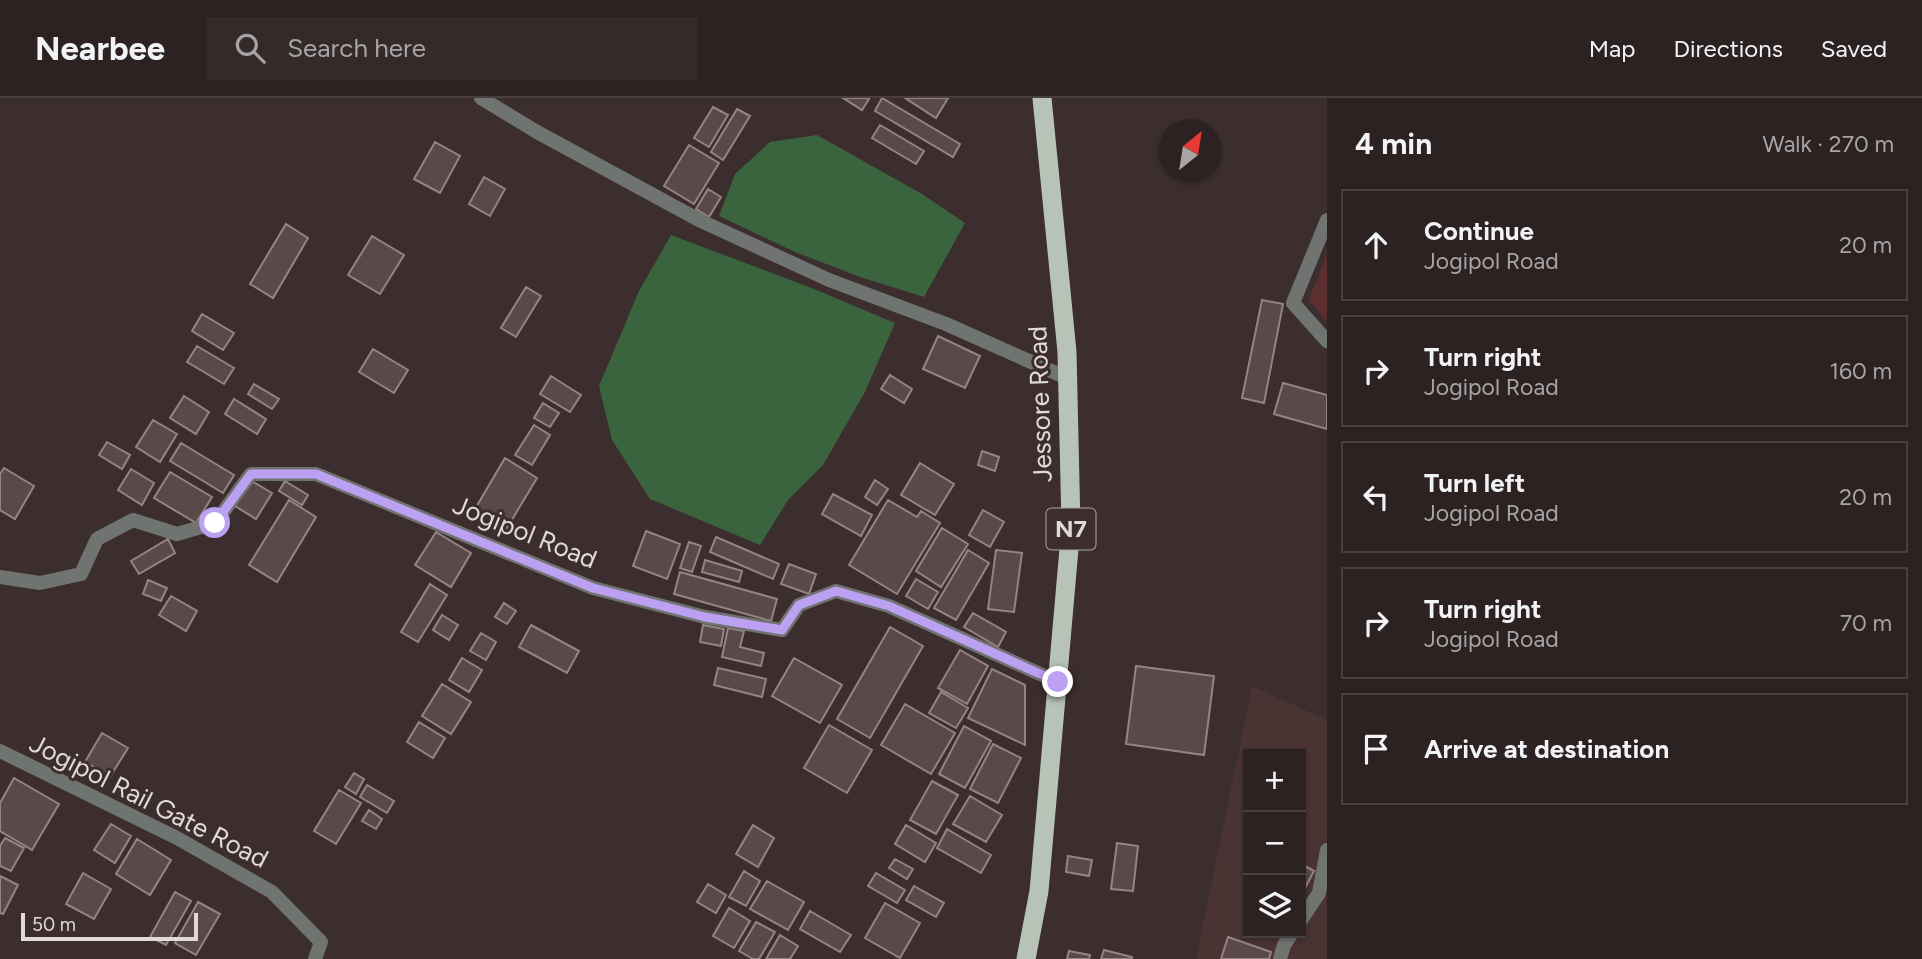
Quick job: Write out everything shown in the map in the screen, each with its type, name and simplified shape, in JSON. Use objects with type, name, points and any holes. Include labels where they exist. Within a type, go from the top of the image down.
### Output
[{"type":"highway","name":"Jessore Road","points":[[1026,959],[1039,891],[1071,526],[1068,378],[1042,98]]},
{"type":"street","points":[[481,98],[537,132],[701,221],[829,280],[946,324],[1068,378]]},
{"type":"street","points":[[1327,220],[1293,303],[1327,341]]},
{"type":"street","name":"Jogipol Road","points":[[0,577],[40,583],[81,574],[97,539],[132,520],[177,534],[215,523],[251,474],[316,474],[593,588],[705,617],[782,630],[799,605],[836,591],[889,606],[1058,682]]},
{"type":"street","name":"Jogipol Rail Gate Road","points":[[0,751],[177,838],[272,892],[321,942],[315,959]]},
{"type":"street","points":[[1306,912],[1319,893],[1327,849]]},
{"type":"street","points":[[1280,959],[1290,938]]},
{"type":"shaded area","points":[[817,135],[922,194],[965,223],[924,297],[863,278],[795,252],[719,216],[735,174],[770,142]]},
{"type":"shaded area","points":[[671,235],[895,323],[865,392],[823,465],[788,500],[760,545],[650,499],[612,440],[599,386],[639,291]]},
{"type":"shaded area","points":[[1327,254],[1327,321],[1309,300]]},
{"type":"shaded area","points":[[1252,686],[1327,720],[1327,959],[1196,959]]},
{"type":"building","points":[[843,98],[867,98],[869,99],[862,110]]},
{"type":"building","points":[[882,98],[960,144],[953,157],[875,111]]},
{"type":"building","points":[[905,98],[948,98],[936,118]]},
{"type":"building","points":[[713,107],[728,115],[709,147],[694,138]]},
{"type":"building","points":[[737,109],[750,116],[723,160],[711,152]]},
{"type":"building","points":[[880,125],[924,151],[916,164],[872,138]]},
{"type":"building","points":[[435,142],[460,156],[440,193],[414,179]]},
{"type":"building","points":[[689,145],[719,163],[694,204],[664,186]]},
{"type":"building","points":[[484,177],[505,189],[490,216],[469,204]]},
{"type":"building","points":[[708,189],[721,197],[709,217],[696,209]]},
{"type":"building","points":[[286,224],[308,238],[273,298],[250,284]]},
{"type":"building","points":[[372,236],[404,255],[380,294],[348,275]]},
{"type":"building","points":[[526,287],[541,296],[516,337],[501,328]]},
{"type":"building","points":[[1262,300],[1283,304],[1264,403],[1242,398]]},
{"type":"building","points":[[202,314],[234,333],[223,350],[192,331]]},
{"type":"building","points":[[938,336],[980,356],[965,388],[923,369]]},
{"type":"building","points":[[197,346],[234,368],[224,384],[187,362]]},
{"type":"building","points":[[373,349],[408,370],[394,393],[359,372]]},
{"type":"building","points":[[890,375],[912,389],[904,403],[881,389]]},
{"type":"building","points":[[551,376],[581,395],[570,412],[540,394]]},
{"type":"building","points":[[1283,383],[1327,395],[1327,429],[1274,414]]},
{"type":"building","points":[[254,384],[279,399],[272,409],[248,394]]},
{"type":"building","points":[[184,396],[209,412],[196,434],[170,418]]},
{"type":"building","points":[[234,399],[266,419],[257,434],[225,414]]},
{"type":"building","points":[[543,403],[559,413],[550,427],[534,418]]},
{"type":"building","points":[[153,420],[177,434],[160,462],[136,447]]},
{"type":"building","points":[[534,425],[550,435],[532,465],[515,455]]},
{"type":"building","points":[[107,442],[130,455],[122,469],[99,455]]},
{"type":"building","points":[[181,443],[234,475],[223,493],[170,461]]},
{"type":"building","points":[[982,451],[999,457],[995,471],[978,465]]},
{"type":"building","points":[[505,458],[537,478],[507,528],[475,509]]},
{"type":"building","points":[[920,463],[954,484],[935,515],[901,495]]},
{"type":"building","points":[[4,468],[34,486],[15,519],[0,510],[0,474]]},
{"type":"building","points":[[131,469],[154,483],[142,505],[118,490]]},
{"type":"building","points":[[170,472],[212,497],[196,523],[154,498]]},
{"type":"building","points":[[250,480],[272,493],[256,519],[235,506]]},
{"type":"building","points":[[875,480],[888,489],[877,505],[865,497]]},
{"type":"building","points":[[285,481],[308,495],[302,505],[279,491]]},
{"type":"building","points":[[833,494],[872,515],[861,536],[822,514]]},
{"type":"building","points":[[289,500],[316,517],[277,582],[249,565]]},
{"type":"building","points":[[888,500],[917,517],[921,511],[940,523],[897,594],[849,565]]},
{"type":"building","points":[[983,510],[1004,522],[990,547],[969,535]]},
{"type":"building","points":[[942,528],[968,544],[941,587],[916,571]]},
{"type":"building","points":[[646,531],[680,544],[667,579],[633,566]]},
{"type":"building","points":[[436,532],[471,553],[451,587],[415,565]]},
{"type":"building","points":[[716,537],[779,564],[773,579],[710,552]]},
{"type":"building","points":[[168,539],[175,553],[139,574],[131,561]]},
{"type":"building","points":[[689,542],[701,546],[692,572],[680,568]]},
{"type":"building","points":[[968,550],[989,563],[956,620],[934,608]]},
{"type":"building","points":[[996,550],[1022,553],[1014,612],[988,609]]},
{"type":"building","points":[[705,560],[742,571],[739,582],[702,572]]},
{"type":"building","points":[[789,564],[816,574],[809,594],[781,584]]},
{"type":"building","points":[[680,572],[777,599],[771,621],[674,594]]},
{"type":"building","points":[[916,579],[938,592],[928,609],[906,596]]},
{"type":"building","points":[[148,580],[167,588],[161,601],[143,594]]},
{"type":"building","points":[[430,584],[447,595],[418,642],[401,632]]},
{"type":"building","points":[[171,596],[197,611],[186,631],[159,615]]},
{"type":"building","points":[[504,603],[516,611],[507,624],[495,617]]},
{"type":"building","points":[[973,613],[1006,632],[998,647],[964,627]]},
{"type":"building","points":[[442,615],[458,625],[449,640],[433,630]]},
{"type":"building","points":[[531,625],[579,651],[567,673],[519,647]]},
{"type":"building","points":[[703,625],[724,629],[721,646],[700,642]]},
{"type":"building","points":[[890,627],[923,646],[870,738],[837,719]]},
{"type":"building","points":[[728,628],[744,631],[740,647],[764,653],[761,666],[722,657]]},
{"type":"building","points":[[481,633],[496,642],[486,660],[470,651]]},
{"type":"building","points":[[960,650],[988,666],[967,704],[938,688]]},
{"type":"building","points":[[462,658],[482,670],[469,692],[449,680]]},
{"type":"building","points":[[794,658],[842,685],[820,723],[772,696]]},
{"type":"building","points":[[1136,666],[1214,676],[1204,755],[1126,744]]},
{"type":"building","points":[[718,668],[766,679],[762,697],[714,685]]},
{"type":"building","points":[[992,669],[1025,685],[1025,745],[968,718]]},
{"type":"building","points":[[442,684],[471,702],[451,734],[422,716]]},
{"type":"building","points":[[941,692],[968,708],[956,728],[929,713]]},
{"type":"building","points":[[905,704],[955,733],[931,774],[881,745]]},
{"type":"building","points":[[419,722],[445,738],[433,758],[407,742]]},
{"type":"building","points":[[829,725],[872,750],[847,793],[804,768]]},
{"type":"building","points":[[964,726],[991,741],[965,788],[939,774]]},
{"type":"building","points":[[102,733],[128,748],[110,777],[85,762]]},
{"type":"building","points":[[993,744],[1021,758],[998,803],[970,789]]},
{"type":"building","points":[[354,773],[364,779],[356,794],[345,787]]},
{"type":"building","points":[[14,778],[59,804],[32,850],[0,831],[0,803]]},
{"type":"building","points":[[932,781],[958,795],[936,834],[910,820]]},
{"type":"building","points":[[367,785],[394,801],[387,813],[360,797]]},
{"type":"building","points":[[339,790],[361,803],[336,844],[314,831]]},
{"type":"building","points":[[970,796],[1002,815],[986,842],[953,824]]},
{"type":"building","points":[[369,810],[382,819],[376,829],[362,821]]},
{"type":"building","points":[[111,824],[131,836],[115,863],[94,850]]},
{"type":"building","points":[[753,825],[774,838],[758,867],[736,854]]},
{"type":"building","points":[[906,825],[936,843],[925,862],[895,844]]},
{"type":"building","points":[[947,829],[991,855],[981,873],[937,848]]},
{"type":"building","points":[[5,838],[24,848],[11,871],[0,866],[0,846]]},
{"type":"building","points":[[137,839],[171,860],[150,895],[116,874]]},
{"type":"building","points":[[1117,843],[1138,846],[1133,891],[1111,889]]},
{"type":"building","points":[[1068,856],[1092,860],[1089,876],[1066,872]]},
{"type":"building","points":[[895,859],[913,869],[907,879],[889,868]]},
{"type":"building","points":[[1306,867],[1314,871],[1306,886]]},
{"type":"building","points":[[744,871],[760,881],[746,906],[729,897]]},
{"type":"building","points":[[83,873],[111,889],[94,919],[66,904]]},
{"type":"building","points":[[876,873],[905,890],[897,903],[868,886]]},
{"type":"building","points":[[0,876],[18,885],[3,914],[0,913]]},
{"type":"building","points":[[767,881],[804,902],[788,930],[750,909]]},
{"type":"building","points":[[708,884],[726,895],[716,913],[697,902]]},
{"type":"building","points":[[914,886],[944,903],[936,917],[906,900]]},
{"type":"building","points":[[175,892],[191,901],[166,945],[150,937]]},
{"type":"building","points":[[198,902],[220,914],[196,955],[175,943]]},
{"type":"building","points":[[885,903],[920,923],[900,958],[865,938]]},
{"type":"building","points":[[729,908],[750,921],[734,948],[713,936]]},
{"type":"building","points":[[810,911],[851,935],[840,952],[800,929]]},
{"type":"building","points":[[756,922],[775,932],[759,959],[753,959],[739,951]]},
{"type":"building","points":[[780,935],[798,946],[790,959],[766,959]]},
{"type":"building","points":[[1228,937],[1271,952],[1269,959],[1221,959]]},
{"type":"building","points":[[1104,950],[1132,957],[1132,959],[1101,959]]},
{"type":"building","points":[[1069,951],[1090,955],[1089,959],[1067,959]]},
{"type":"route","points":[[215,523],[251,474],[316,474],[593,588],[705,617],[782,630],[799,605],[836,591],[889,606],[1058,682]]}]
